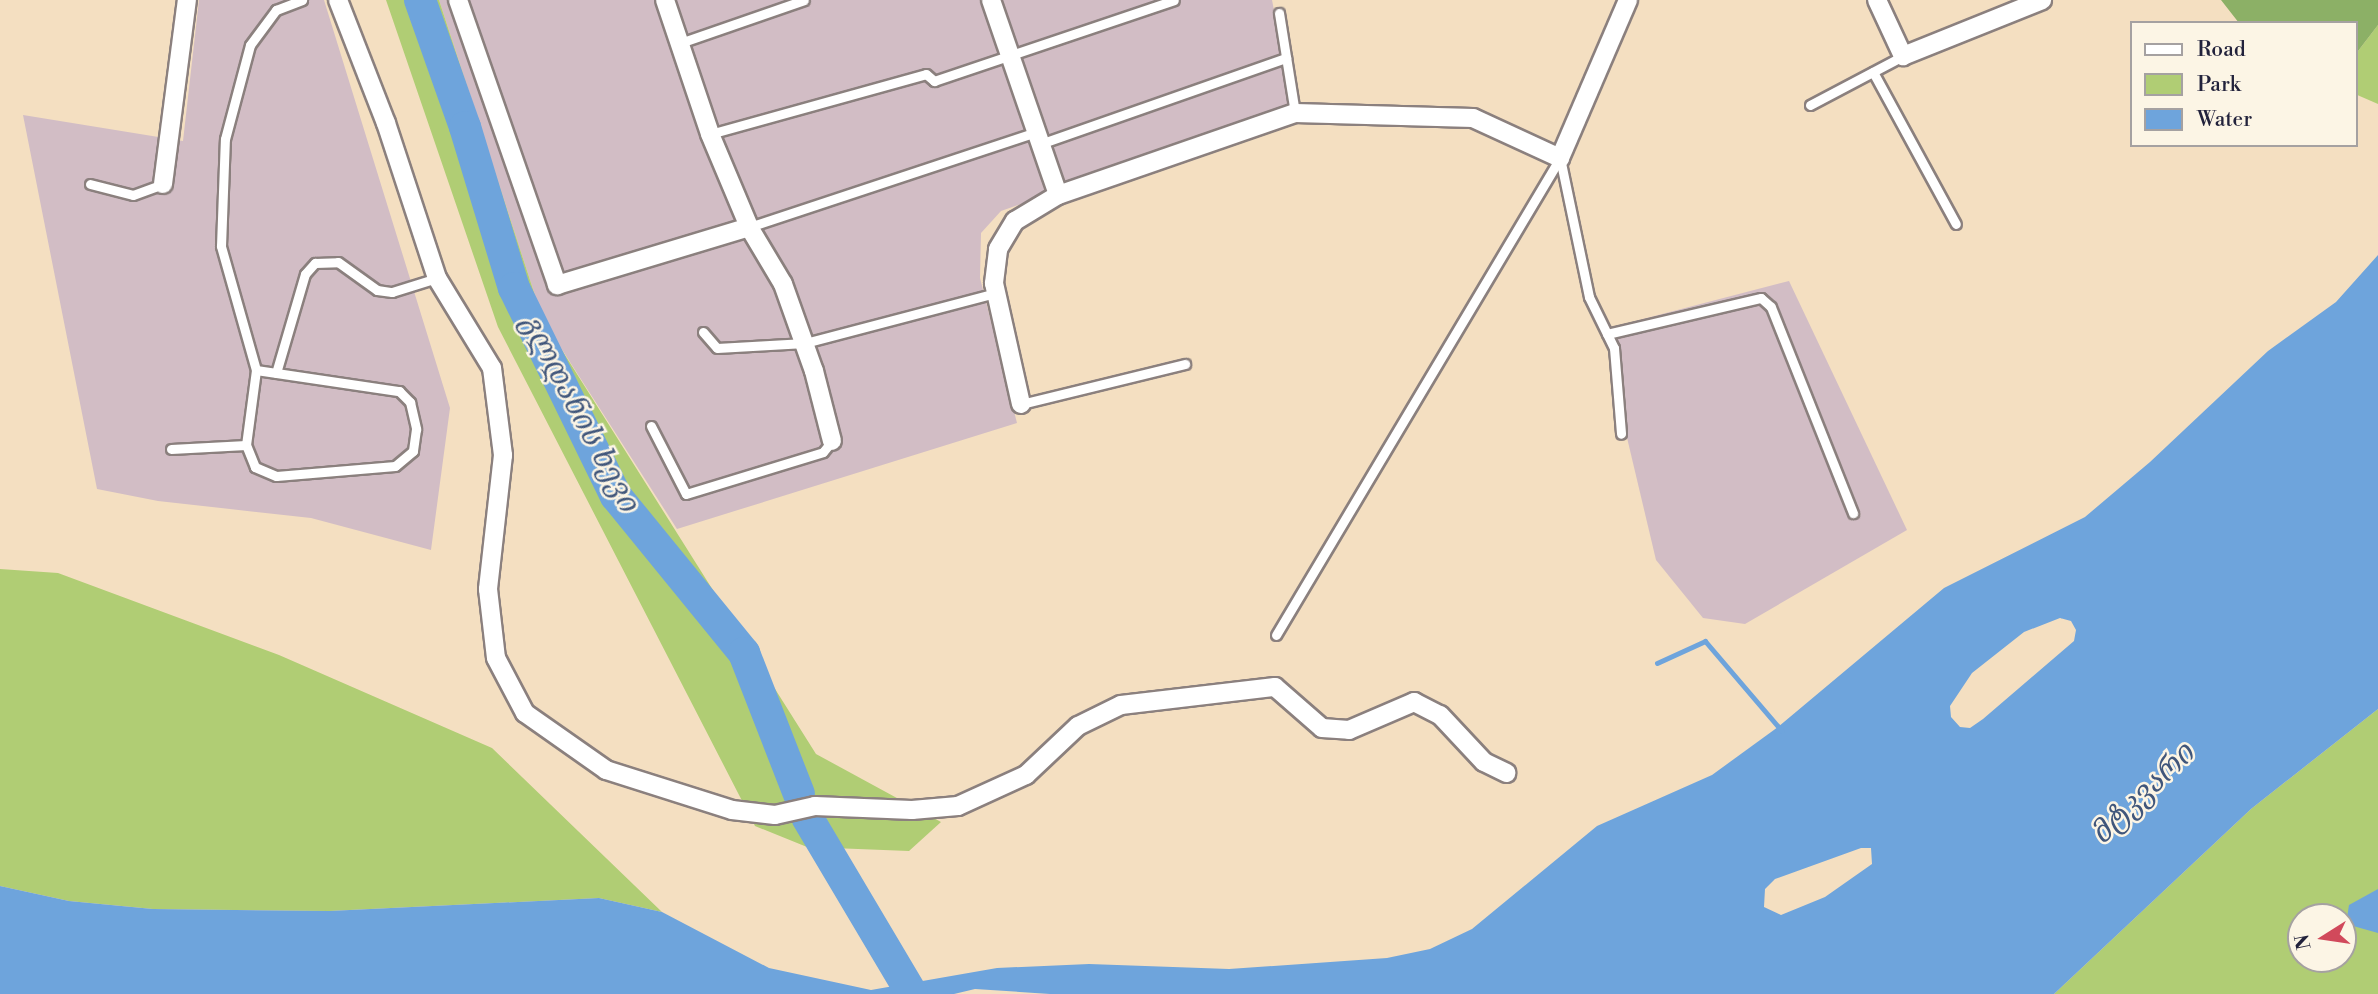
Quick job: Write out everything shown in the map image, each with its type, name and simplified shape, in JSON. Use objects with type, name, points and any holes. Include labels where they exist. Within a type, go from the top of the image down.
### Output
[{"type":"street","points":[[163,184],[187,0]]},
{"type":"street","points":[[338,0],[395,147],[437,278],[492,368],[503,455],[488,589],[496,658],[525,713],[606,770],[732,810],[775,815],[815,806],[912,810],[958,806],[1026,775],[1078,726],[1121,705],[1275,687],[1322,728],[1349,730],[1414,702],[1440,715],[1484,762],[1507,773]]},
{"type":"street","points":[[458,0],[557,285],[749,227]]},
{"type":"street","points":[[665,0],[710,134],[749,227],[783,284],[805,343],[832,441]]},
{"type":"street","points":[[991,0],[1058,195]]},
{"type":"street","points":[[1021,404],[996,293],[998,249],[1014,221],[1058,195],[1295,113],[1473,118],[1560,158],[1628,0]]},
{"type":"street","points":[[1877,0],[1903,56],[2042,0]]},
{"type":"lane","points":[[256,370],[399,391],[410,402],[416,429],[412,451],[395,466],[276,476],[255,467],[246,445],[256,370],[221,246],[225,139],[250,45],[276,10],[302,0]]},
{"type":"lane","points":[[680,43],[804,0]]},
{"type":"lane","points":[[710,134],[926,74],[934,81],[1174,0]]},
{"type":"lane","points":[[1279,13],[1295,113]]},
{"type":"lane","points":[[1810,105],[1903,56]]},
{"type":"lane","points":[[749,227],[1286,58]]},
{"type":"lane","points":[[1873,72],[1956,224]]},
{"type":"lane","points":[[1560,158],[1590,297],[1614,348],[1621,434]]},
{"type":"lane","points":[[1276,635],[1560,158]]},
{"type":"lane","points":[[90,184],[133,195],[163,184]]},
{"type":"lane","points":[[276,373],[305,274],[315,263],[338,261],[377,290],[392,292],[437,278]]},
{"type":"lane","points":[[703,332],[717,348],[805,343],[996,293]]},
{"type":"lane","points":[[1607,334],[1761,299],[1771,307],[1853,513]]},
{"type":"lane","points":[[1021,404],[1185,365]]},
{"type":"lane","points":[[651,426],[686,494],[823,452],[832,441]]},
{"type":"lane","points":[[171,449],[246,445]]},
{"type":"shaded area","points":[[199,0],[324,0],[450,408],[431,550],[311,518],[158,501],[97,489],[23,115],[183,141]]},
{"type":"shaded area","points":[[439,0],[1272,0],[1293,108],[1001,211],[981,233],[980,278],[1017,423],[677,529],[543,320]]},
{"type":"shaded area","points":[[1789,281],[1907,530],[1745,624],[1703,618],[1656,560],[1624,425],[1616,326]]},
{"type":"green space","points":[[386,0],[439,0],[543,320],[816,754],[941,822],[909,851],[807,847],[755,826],[498,327]]},
{"type":"green space","points":[[2221,0],[2378,0],[2378,25],[2357,52],[2357,21],[2237,21]]},
{"type":"green space","points":[[2378,25],[2378,104],[2357,95],[2357,52]]},
{"type":"green space","points":[[0,569],[58,573],[279,655],[492,748],[662,912],[599,898],[329,911],[153,909],[69,901],[0,886]]},
{"type":"green space","points":[[2378,709],[2378,994],[2054,994],[2251,809]]},
{"type":"water","name":"მტკვარი","points":[[2378,255],[2378,709],[2251,809],[2054,994],[1050,994],[975,989],[954,994],[0,994],[0,886],[69,901],[153,909],[329,911],[599,898],[662,912],[769,968],[871,990],[997,968],[1089,964],[1229,969],[1387,958],[1430,949],[1472,929],[1597,826],[1712,775],[1778,727],[1944,588],[2085,517],[2150,462],[2268,351],[2336,302]],"holes":[[[2060,618],[2071,621],[2076,630],[2074,641],[1983,719],[1970,728],[1960,727],[1951,717],[1950,706],[1972,673],[2024,632]],[[1861,848],[1871,848],[1872,864],[1825,897],[1781,915],[1764,907],[1765,889],[1775,879]]]},
{"type":"water","points":[[2378,889],[2378,933],[2357,927],[2357,903],[2353,903]]},
{"type":"waterway","name":"გლდანის ხევი","points":[[420,0],[465,127],[514,288],[616,496],[744,653],[799,794]]},
{"type":"waterway","points":[[1657,663],[1705,641],[1782,731]]},
{"type":"waterway","name":"გლდანის ხევი","points":[[807,817],[912,994]]}]
